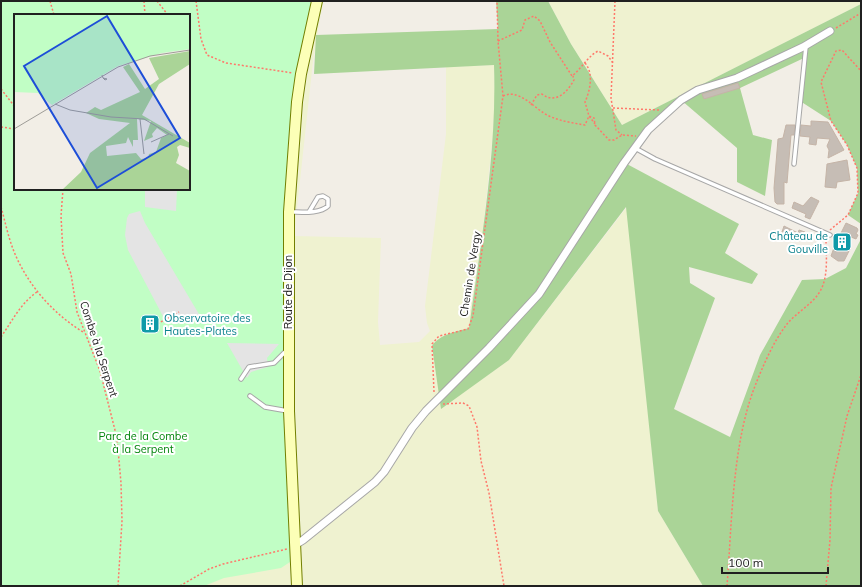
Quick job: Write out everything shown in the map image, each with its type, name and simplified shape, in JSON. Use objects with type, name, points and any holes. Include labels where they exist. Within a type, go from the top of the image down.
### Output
[{"type":"main road","name":"Route de Dijon","points":[[297,586],[289,410],[289,212],[294,128],[301,74],[317,1]]},
{"type":"street","points":[[295,545],[375,482],[384,472],[412,428],[435,401],[489,348],[539,294],[635,148],[644,136],[680,100],[698,90],[737,78],[806,46],[830,31]]},
{"type":"lane","points":[[794,164],[806,46]]},
{"type":"lane","points":[[635,148],[655,159],[830,235]]},
{"type":"lane","points":[[289,212],[309,212],[326,208],[329,204],[328,199],[323,196],[318,197],[309,212]]},
{"type":"lane","points":[[241,379],[249,367],[274,363],[288,349]]},
{"type":"lane","points":[[250,396],[265,407],[289,410]]},
{"type":"path","points":[[50,1],[54,14]]},
{"type":"path","points":[[144,1],[145,14]]},
{"type":"path","points":[[157,1],[167,14]]},
{"type":"path","points":[[196,1],[201,39],[207,55],[226,63],[301,74]]},
{"type":"path","name":"Chemin de Vergy","points":[[435,401],[432,344],[439,336],[468,329],[473,316],[503,96],[498,41],[497,1]]},
{"type":"path","points":[[615,1],[611,98],[616,130],[622,135]]},
{"type":"path","points":[[830,31],[861,13]]},
{"type":"path","points":[[498,41],[522,30],[525,20],[534,16],[540,21],[550,42],[572,76],[574,80],[568,92],[555,98],[546,97],[542,94],[537,95],[531,105]]},
{"type":"path","points":[[727,586],[736,478],[744,419],[755,386],[772,349],[787,324],[819,293],[825,279],[826,234],[848,215],[858,193],[857,168],[847,145],[831,121],[822,82],[836,51],[842,50],[861,71]]},
{"type":"path","points":[[572,76],[590,56],[598,51],[608,56],[613,63]]},
{"type":"path","points":[[503,96],[508,93],[515,94],[526,99],[531,105],[549,116],[571,123],[585,125],[589,116],[585,102],[590,91],[589,68],[585,63]]},
{"type":"path","points":[[1,89],[14,106]]},
{"type":"path","points":[[613,108],[658,110],[664,108]]},
{"type":"path","points":[[589,116],[594,118],[595,124],[609,140],[614,140],[622,135],[644,136]]},
{"type":"path","points":[[1,127],[14,129]]},
{"type":"path","name":"Combe à la Serpent","points":[[62,190],[61,216],[63,254],[71,274],[77,312],[100,372],[117,438],[121,483],[122,521],[118,586]]},
{"type":"path","points":[[1,207],[12,249],[37,292],[63,320],[84,333]]},
{"type":"path","points":[[1,337],[29,297],[37,292]]},
{"type":"path","points":[[150,319],[159,323],[179,312]]},
{"type":"path","points":[[826,586],[830,540],[831,488],[847,416],[861,375]]},
{"type":"path","points":[[435,401],[440,404],[463,403],[469,406],[477,426],[481,461],[489,493],[504,586]]},
{"type":"path","points":[[180,586],[216,566],[264,553],[284,550],[295,545]]},
{"type":"green space","name":"Parc de la Combe à la Serpent","points":[[1,1],[312,1],[295,96],[284,212],[287,246],[293,560],[281,568],[224,578],[204,586],[1,586]]},
{"type":"green space","points":[[225,1],[323,1],[313,61],[294,236],[381,238],[378,322],[380,345],[419,342],[430,331],[427,323],[425,306],[446,134],[446,67],[494,65],[495,98],[493,133],[483,230],[469,328],[443,336],[441,408],[509,360],[627,207],[658,511],[703,586],[118,586],[190,184]]},
{"type":"green space","points":[[496,1],[548,1],[571,44],[622,125],[861,4],[861,224],[848,215],[858,193],[857,168],[847,145],[831,121],[800,101],[804,58],[740,88],[753,135],[772,140],[765,196],[737,182],[737,148],[681,100],[648,130],[625,163],[739,224],[725,253],[758,274],[752,284],[689,267],[690,283],[715,298],[674,409],[730,437],[760,355],[802,280],[825,279],[846,268],[861,239],[861,586],[703,586],[658,511],[626,207],[509,360],[441,409],[432,346],[444,336],[469,328],[491,164],[494,65],[314,74],[316,35],[498,29]]},
{"type":"green space","points":[[548,1],[861,1],[861,4],[622,125],[571,44]]},
{"type":"shaded area","points":[[145,190],[177,190],[176,211],[145,207]]},
{"type":"shaded area","points":[[140,211],[145,223],[203,321],[166,322],[128,250],[125,235],[127,218],[129,214]]},
{"type":"shaded area","points":[[227,343],[279,344],[267,358],[268,367],[251,372],[247,378]]},
{"type":"building","points":[[738,83],[740,88],[704,99],[702,94]]},
{"type":"building","points":[[811,121],[828,122],[844,150],[828,158],[829,150],[827,146],[830,139],[817,138],[816,145],[809,144],[810,137],[800,136],[801,125],[811,126]]},
{"type":"building","points":[[786,125],[795,125],[794,135],[791,135],[787,183],[784,182],[784,204],[777,204],[775,202],[774,188],[778,139],[783,138]]},
{"type":"building","points":[[847,160],[850,180],[837,182],[836,188],[825,187],[827,164]]},
{"type":"building","points":[[811,197],[819,201],[810,219],[805,217],[806,214],[792,208],[794,202],[803,206]]},
{"type":"building","name":"Château de Gouville","points":[[846,223],[857,228],[858,230],[856,234],[858,235],[856,239],[851,237],[845,249],[849,251],[844,261],[838,261],[831,256]]},
{"type":"building","points":[[784,226],[798,233],[799,230],[805,232],[801,240],[782,232]]},
{"type":"place","name":"Château de Gouville","points":[[842,242]]},
{"type":"place","name":"Observatoire des Hautes-Plates","points":[[150,324]]}]
